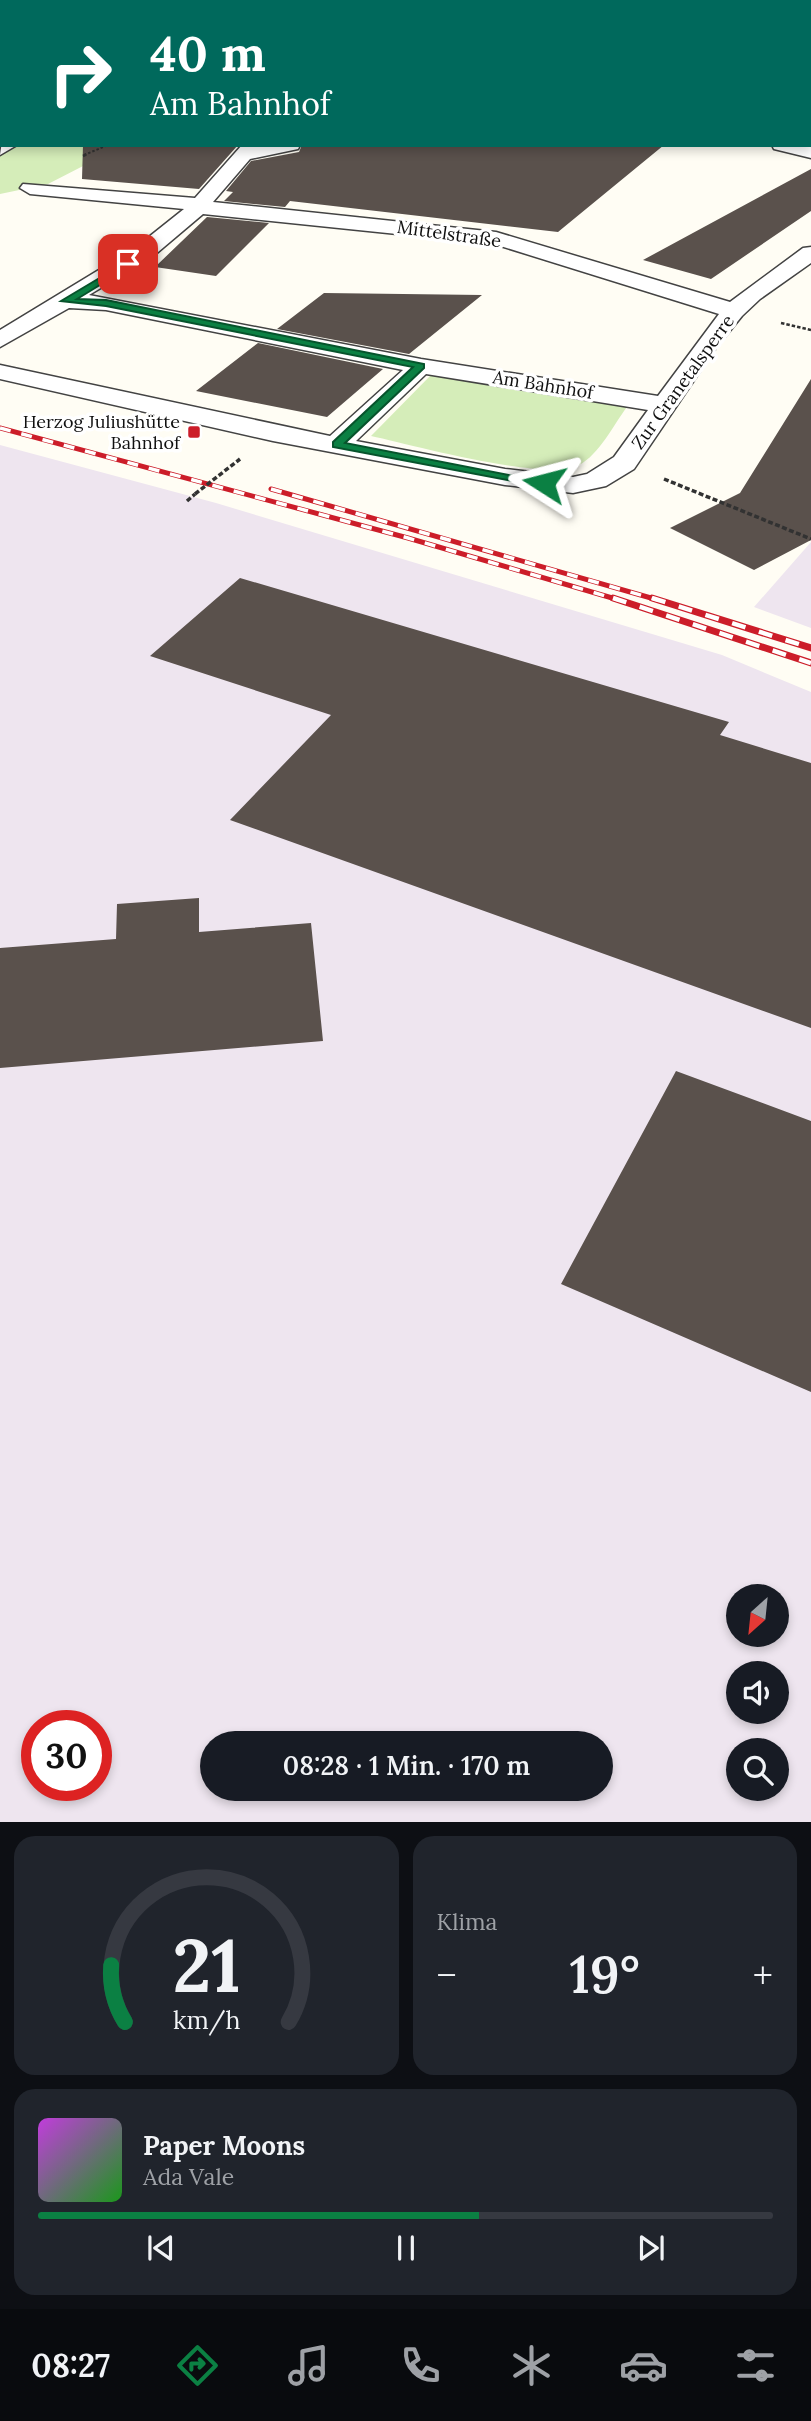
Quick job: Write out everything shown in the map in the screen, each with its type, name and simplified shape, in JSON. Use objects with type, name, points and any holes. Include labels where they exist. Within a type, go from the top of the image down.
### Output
[{"type":"street","points":[[0,340],[143,253],[199,205],[247,150],[273,147]]},
{"type":"street","points":[[790,147],[811,152]]},
{"type":"street","name":"Mittelstraße","points":[[30,188],[496,238],[734,312]]},
{"type":"street","name":"Zur Granetalsperre","points":[[624,463],[734,312],[752,294],[811,253]]},
{"type":"street","name":"Am Bahnhof","points":[[66,301],[106,303],[421,366],[665,405]]},
{"type":"street","points":[[337,444],[421,366]]},
{"type":"street","points":[[0,372],[206,420],[505,477],[573,485],[596,480],[624,463]]},
{"type":"path","points":[[187,501],[240,459]]},
{"type":"path","points":[[624,463],[811,539]]},
{"type":"shaded area","points":[[0,445],[216,503],[722,655],[811,692],[811,1822],[0,1822]]},
{"type":"shaded area","points":[[811,542],[811,628],[754,607]]},
{"type":"green space","points":[[12,147],[120,147],[48,184],[0,194],[0,152]]},
{"type":"green space","points":[[431,375],[627,407],[593,454],[579,465],[562,469],[509,466],[371,436]]},
{"type":"building","points":[[83,147],[236,147],[199,189],[82,179]]},
{"type":"building","points":[[301,147],[662,147],[558,232],[290,201],[285,207],[224,201],[233,192],[226,191],[251,161],[299,152]]},
{"type":"building","points":[[811,169],[811,211],[711,279],[643,260]]},
{"type":"building","points":[[207,217],[269,223],[216,276],[155,267]]},
{"type":"building","points":[[324,293],[482,295],[409,354],[277,329]]},
{"type":"building","points":[[258,343],[383,369],[327,417],[196,391]]},
{"type":"building","points":[[811,379],[811,540],[754,570],[670,528],[740,493]]},
{"type":"building","points":[[240,578],[729,722],[720,735],[811,763],[811,1028],[230,820],[331,715],[150,656]]},
{"type":"building","points":[[199,898],[199,932],[311,923],[323,1041],[0,1068],[0,948],[116,939],[117,904]]},
{"type":"building","points":[[676,1071],[811,1121],[811,1392],[561,1284]]},
{"type":"railway","points":[[0,428],[408,538],[619,600]]},
{"type":"railway","points":[[271,489],[658,600]]},
{"type":"railway","points":[[613,598],[811,663]]},
{"type":"railway","points":[[652,598],[811,648]]},
{"type":"place","name":"Herzog Juliushütte Bahnhof","points":[[194,432]]},
{"type":"route","points":[[128,264],[66,301],[106,303],[421,366],[337,444],[544,483]]}]
